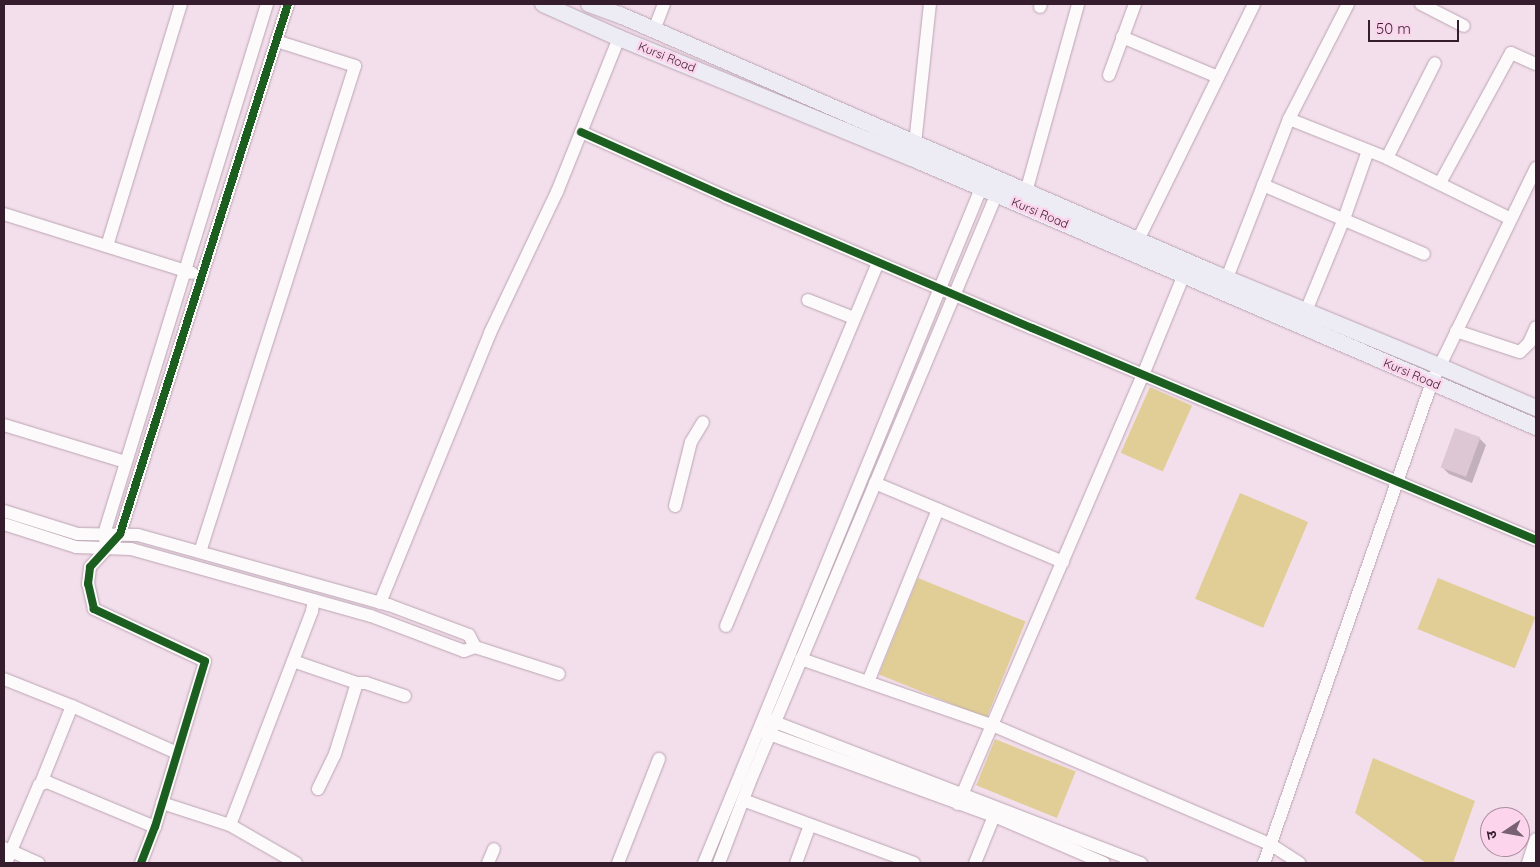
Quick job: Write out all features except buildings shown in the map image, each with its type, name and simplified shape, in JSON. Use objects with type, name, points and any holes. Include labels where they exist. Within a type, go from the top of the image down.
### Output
[{"type":"main road","name":"Kursi Road","points":[[543,4],[620,38],[991,184],[1187,269],[1432,382],[1536,427]]},
{"type":"main road","name":"Kursi Road","points":[[589,4],[654,30],[915,144],[991,184],[1026,192],[1138,240],[1187,269],[1227,278],[1536,408]]},
{"type":"street","points":[[106,246],[181,4]]},
{"type":"street","points":[[107,548],[104,534],[267,4]]},
{"type":"street","points":[[141,863],[162,803],[206,661],[94,609],[88,584],[90,568],[120,534],[288,4]]},
{"type":"street","points":[[654,30],[664,4]]},
{"type":"street","points":[[915,144],[930,4]]},
{"type":"street","points":[[1026,192],[1078,4]]},
{"type":"street","points":[[1109,75],[1135,4]]},
{"type":"street","points":[[1138,240],[1254,4]]},
{"type":"street","points":[[1420,4],[1464,26]]},
{"type":"street","points":[[1227,278],[1289,119],[1345,5]]},
{"type":"street","points":[[1122,37],[1218,78]]},
{"type":"street","points":[[380,603],[492,328],[557,192],[620,38]]},
{"type":"street","points":[[200,552],[355,66],[276,41]]},
{"type":"street","points":[[1440,183],[1510,53],[1536,64]]},
{"type":"street","points":[[1387,158],[1435,63]]},
{"type":"street","points":[[1289,119],[1387,158],[1511,220]]},
{"type":"street","points":[[580,132],[954,295],[1536,540]]},
{"type":"street","points":[[1306,311],[1344,219],[1368,151]]},
{"type":"street","points":[[1264,863],[1432,382],[1536,168]]},
{"type":"street","points":[[704,863],[940,288],[991,184]]},
{"type":"street","points":[[719,863],[801,659],[954,295],[991,184]]},
{"type":"street","points":[[1264,185],[1424,254]]},
{"type":"street","points":[[4,214],[202,276]]},
{"type":"street","points":[[726,626],[878,262]]},
{"type":"street","points":[[960,798],[1187,269]]},
{"type":"street","points":[[808,300],[854,318]]},
{"type":"street","points":[[1456,331],[1520,352],[1529,343],[1536,327]]},
{"type":"street","points":[[676,506],[691,442],[703,422]]},
{"type":"street","points":[[4,425],[126,462]]},
{"type":"street","points":[[875,483],[1062,562]]},
{"type":"street","points":[[868,682],[938,510]]},
{"type":"street","points":[[4,511],[78,534],[138,535],[380,603],[469,635],[475,647]]},
{"type":"street","points":[[4,524],[76,547],[131,549],[371,616],[464,651],[475,647],[559,674]]},
{"type":"street","points":[[230,825],[312,611],[314,600]]},
{"type":"street","points":[[801,659],[992,725],[1270,844],[1299,863]]},
{"type":"street","points":[[293,661],[357,683],[366,683],[405,696]]},
{"type":"street","points":[[4,679],[72,706],[177,753]]},
{"type":"street","points":[[318,789],[335,754],[357,683]]},
{"type":"street","points":[[38,863],[7,854],[41,783],[72,706]]},
{"type":"street","points":[[760,723],[775,722],[960,798],[994,816],[1104,863]]},
{"type":"street","points":[[760,723],[770,735],[960,798],[1141,863]]},
{"type":"street","points":[[618,863],[659,759]]},
{"type":"street","points":[[41,783],[47,782],[154,827]]},
{"type":"street","points":[[743,800],[914,863]]},
{"type":"street","points":[[162,803],[230,825],[296,863]]},
{"type":"street","points":[[975,863],[994,816]]},
{"type":"street","points":[[796,863],[810,825]]},
{"type":"street","points":[[1528,863],[1536,839]]},
{"type":"street","points":[[488,863],[494,849]]},
{"type":"shaded area","points":[[1150,387],[1192,406],[1163,471],[1121,453]]},
{"type":"shaded area","points":[[1240,493],[1308,522],[1263,628],[1195,599]]},
{"type":"shaded area","points":[[918,578],[1026,621],[987,718],[879,674]]},
{"type":"shaded area","points":[[1438,578],[1535,617],[1515,668],[1417,629]]},
{"type":"shaded area","points":[[995,739],[1076,772],[1057,818],[976,785]]},
{"type":"shaded area","points":[[1373,758],[1475,801],[1453,863],[1426,863],[1355,813]]},
{"type":"cycle path","points":[[141,863],[155,827],[205,661],[94,609],[88,584],[90,567],[120,534],[288,4]]},
{"type":"cycle path","points":[[581,132],[726,197],[1032,328],[1536,540]]}]
